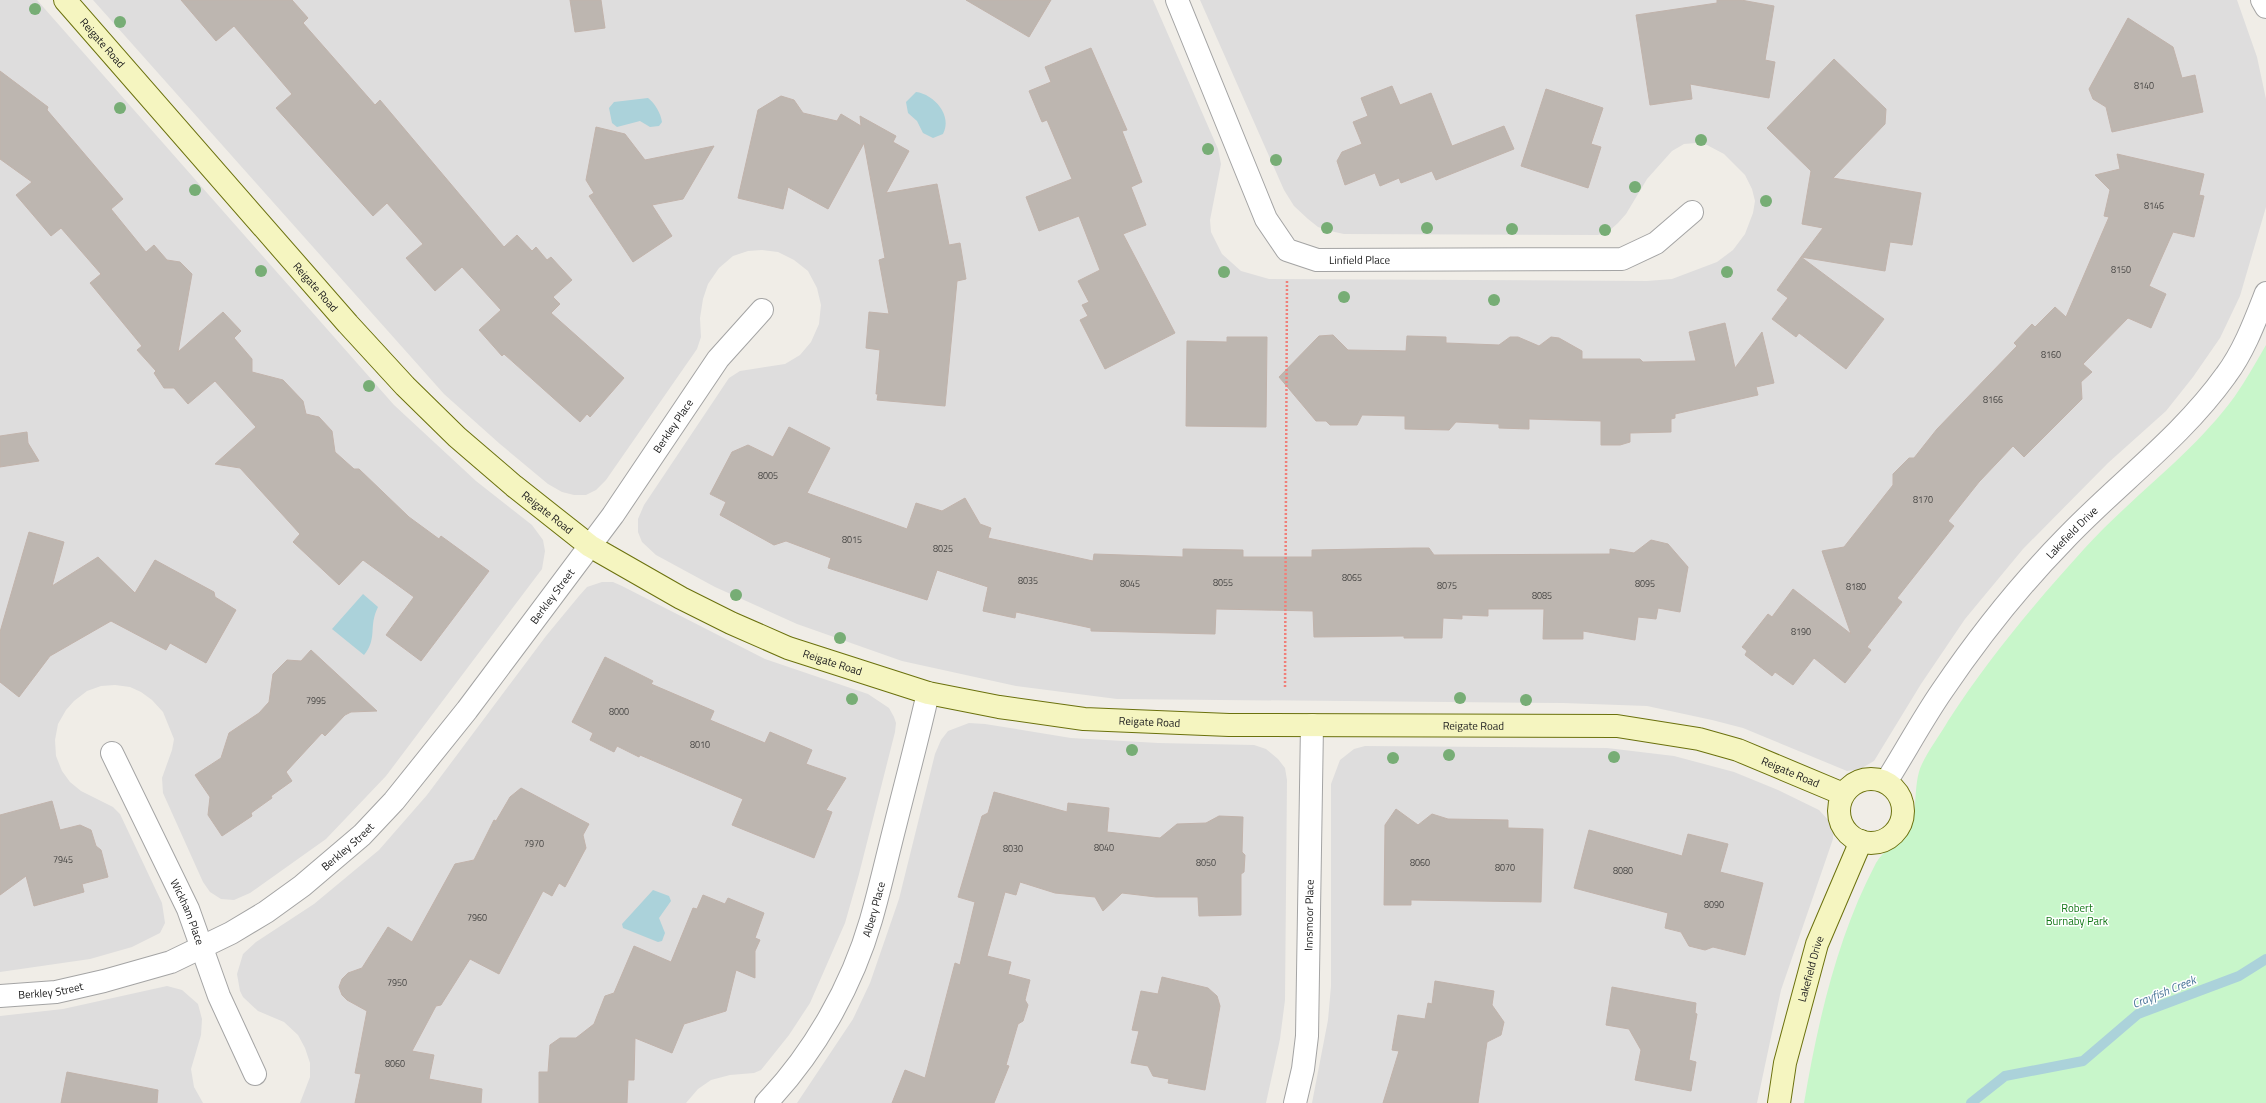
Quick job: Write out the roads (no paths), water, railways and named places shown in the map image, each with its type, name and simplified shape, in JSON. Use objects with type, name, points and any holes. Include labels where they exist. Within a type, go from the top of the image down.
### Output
[{"type":"street","name":"Reigate Road","points":[[65,0],[405,386],[457,437],[514,486],[590,546],[681,598],[788,648],[928,693],[999,707],[1084,719],[1230,725],[1617,726],[1699,739],[1738,750],[1843,794]]},
{"type":"street","name":"Linfield Place","points":[[1177,0],[1266,219],[1287,250],[1317,260],[1622,259],[1656,243],[1692,212]]},
{"type":"street","points":[[2262,0],[2266,8]]},
{"type":"street","name":"Lakefield Drive","points":[[1886,782],[1942,691],[2016,594],[2064,540],[2176,433],[2204,404],[2228,374],[2247,339],[2266,294]]},
{"type":"street","name":"Berkley Place","points":[[590,546],[718,359],[762,310]]},
{"type":"street","name":"Berkley Street","points":[[0,996],[56,992],[104,981],[171,962],[266,912],[302,886],[362,835],[421,768],[590,546]]},
{"type":"street","name":"Albery Place","points":[[766,1103],[795,1068],[817,1036],[834,1008],[856,964],[871,921],[928,693]]},
{"type":"street","name":"Innsmoor Place","points":[[1295,1103],[1303,1069],[1307,1036],[1312,726]]},
{"type":"street","name":"Wickham Place","points":[[112,753],[188,909],[219,996],[255,1074]]},
{"type":"street","points":[[1867,778],[1886,782],[1894,787],[1903,804],[1902,824],[1889,838],[1880,842],[1861,841],[1845,830],[1841,822],[1840,803],[1843,794],[1858,781],[1867,778]]},
{"type":"street","name":"Lakefield Drive","points":[[1779,1103],[1789,1048],[1817,944],[1861,841]]},
{"type":"water","points":[[916,92],[935,101],[944,113],[946,120],[943,134],[933,138],[923,133],[917,121],[908,113],[906,102]]},
{"type":"water","points":[[648,98],[657,109],[660,116],[662,122],[659,126],[650,127],[640,121],[617,127],[612,123],[609,108],[614,102]]},
{"type":"water","points":[[363,594],[378,607],[375,614],[371,643],[364,655],[332,629]]},
{"type":"water","points":[[653,890],[669,896],[671,901],[659,918],[665,933],[662,941],[658,942],[623,928],[622,924]]},
{"type":"waterway","name":"Crayfish Creek","points":[[1971,1103],[2005,1076],[2083,1061],[2138,1014],[2239,976],[2266,959]]},
{"type":"park label","name":"Robert Burnaby Park","points":[[2077,914]]}]
